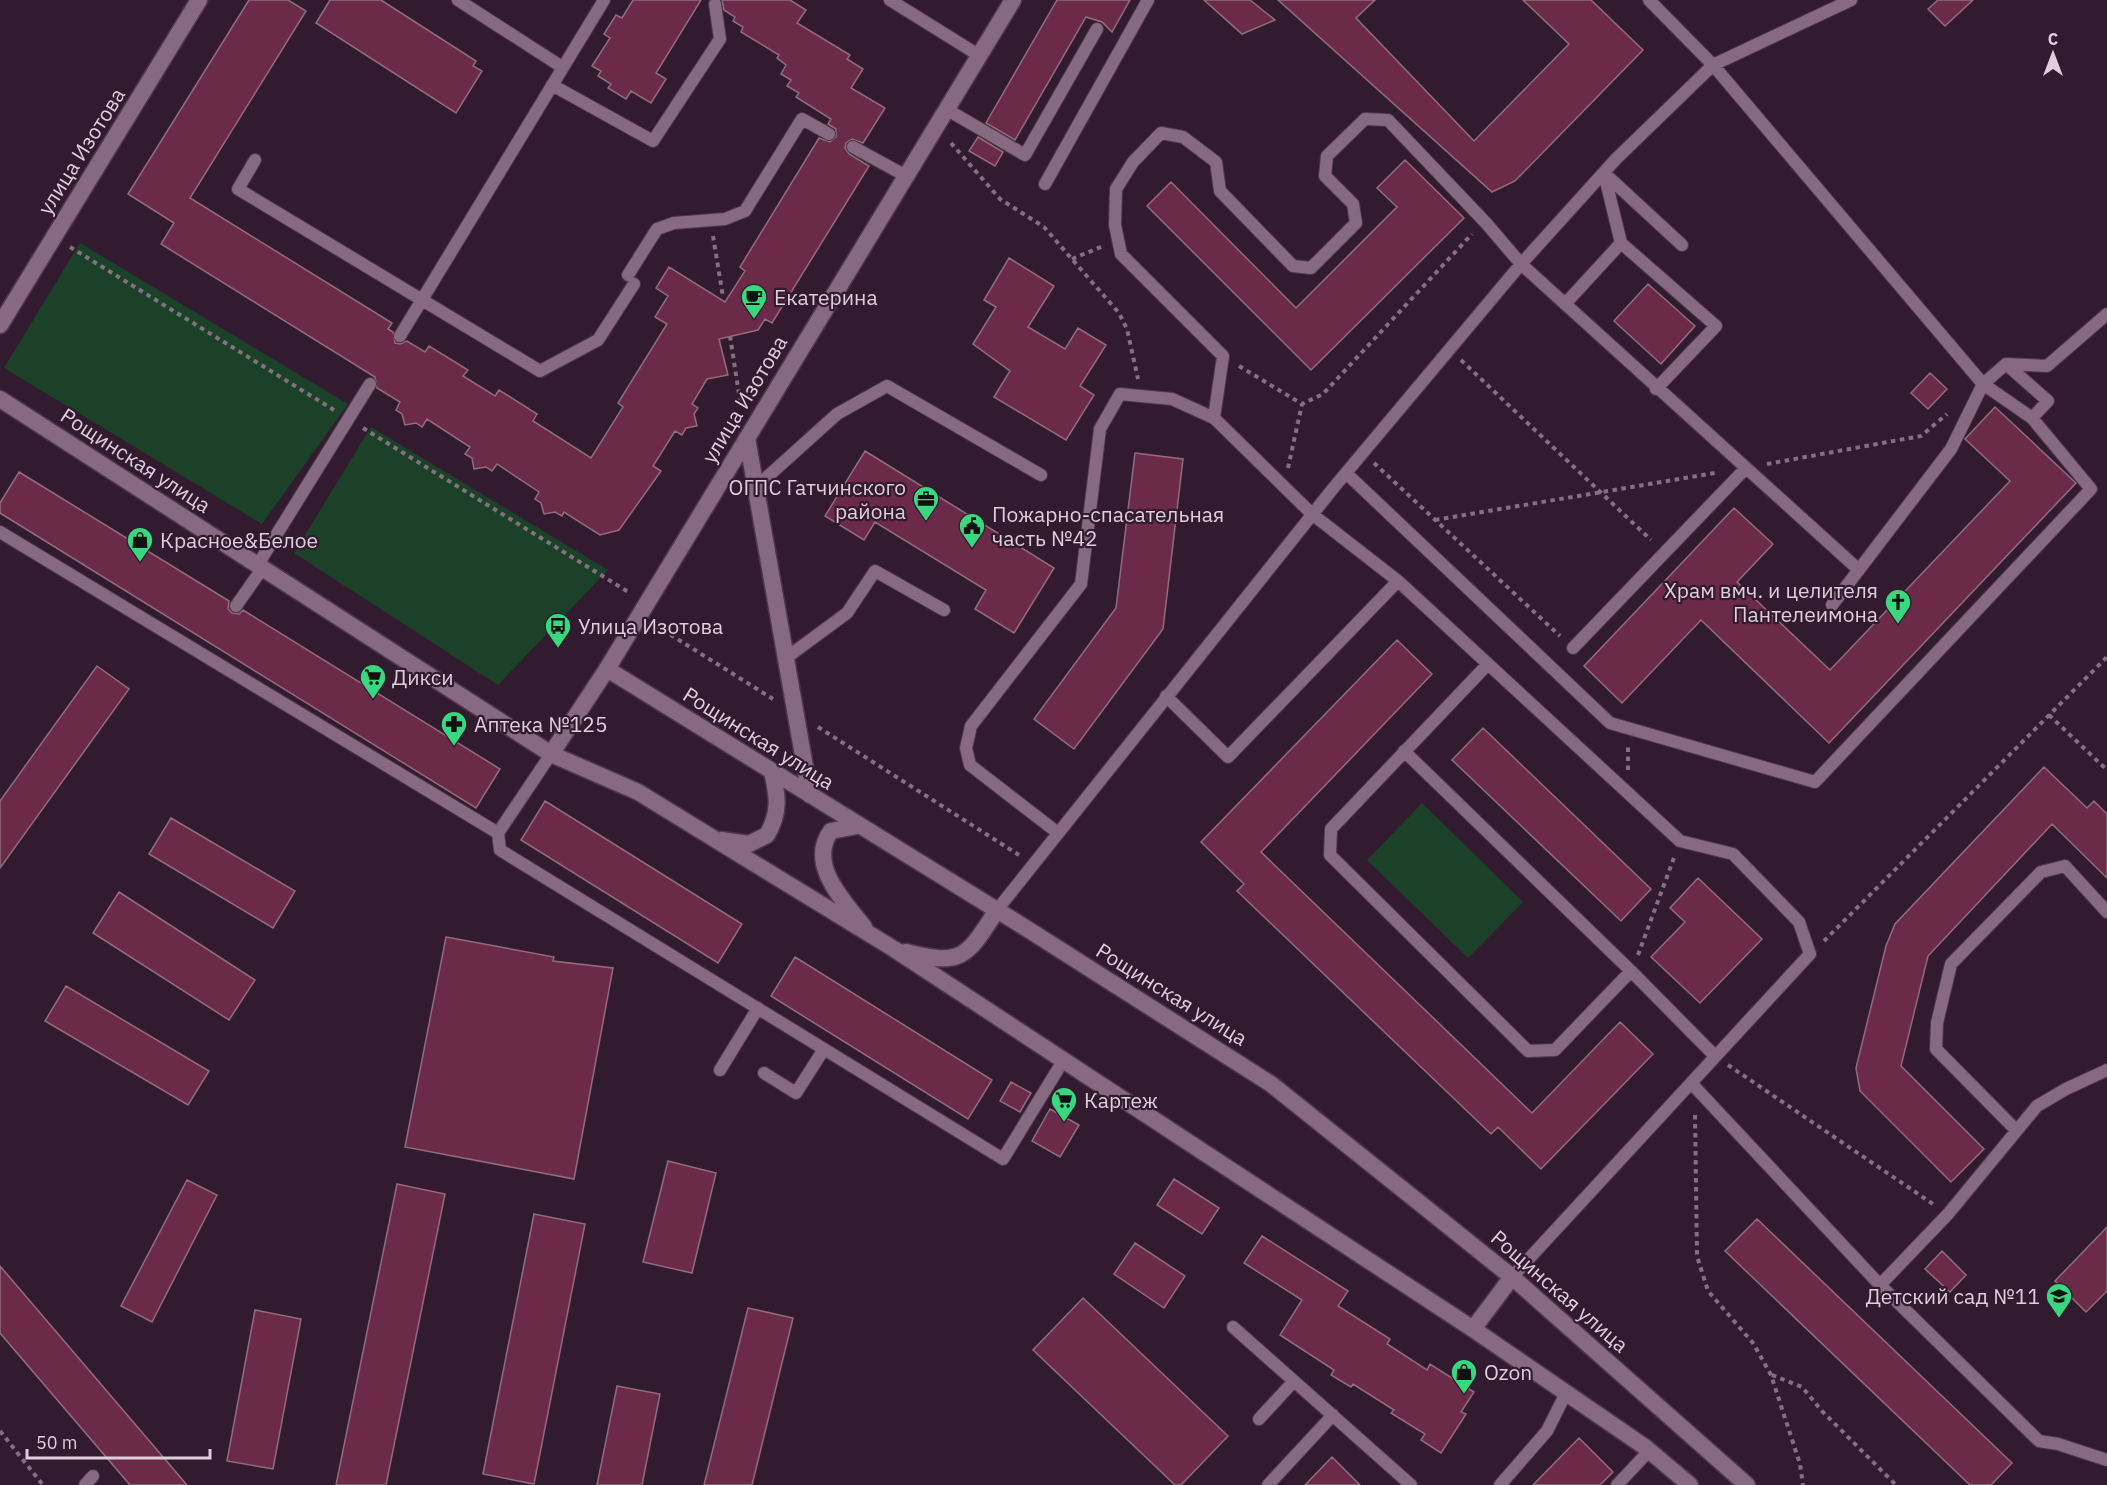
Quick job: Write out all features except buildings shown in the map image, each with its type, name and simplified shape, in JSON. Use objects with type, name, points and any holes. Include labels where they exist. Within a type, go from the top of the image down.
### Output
[{"type":"street","name":"улица Изотова","points":[[0,325],[199,0]]},
{"type":"street","name":"улица Изотова","points":[[607,669],[1013,0]]},
{"type":"street","name":"Рощинская улица","points":[[0,399],[551,754],[638,792],[894,949],[1473,1329],[1649,1450],[1690,1485]]},
{"type":"street","points":[[747,438],[810,795]]},
{"type":"street","points":[[551,754],[607,669]]},
{"type":"street","name":"Рощинская улица","points":[[607,669],[996,910],[1271,1084],[1512,1277],[1747,1485]]},
{"type":"street","points":[[715,839],[749,844],[767,835],[778,809],[778,794],[772,772]]},
{"type":"street","points":[[857,826],[831,831],[824,841],[821,856],[839,895],[870,934]]},
{"type":"street","points":[[894,949],[950,960],[971,950],[996,910]]},
{"type":"street","points":[[1473,1329],[1512,1277]]},
{"type":"lane","points":[[458,0],[562,67]]},
{"type":"lane","points":[[400,336],[604,0]]},
{"type":"lane","points":[[890,0],[980,56]]},
{"type":"lane","points":[[1045,184],[1148,0]]},
{"type":"lane","points":[[1346,472],[1610,723],[1815,782],[2091,489],[2032,418],[1983,384],[1713,65],[1649,0]]},
{"type":"lane","points":[[996,910],[1346,472],[1521,264],[1604,173],[1713,65],[1851,0]]},
{"type":"lane","points":[[552,85],[653,141],[720,39],[715,4]]},
{"type":"lane","points":[[946,109],[1024,155],[1097,29]]},
{"type":"lane","points":[[255,160],[238,189],[540,370],[598,340],[657,229],[674,223],[725,219],[745,211],[802,119],[829,134]]},
{"type":"lane","points":[[1214,418],[1223,356],[1121,254],[1115,225],[1116,189],[1132,162],[1161,133],[1183,137],[1216,162],[1220,191],[1293,266],[1311,268],[1356,223],[1353,204],[1325,176],[1327,156],[1365,119],[1388,120],[1481,217],[1521,264],[1656,389],[1859,570]]},
{"type":"lane","points":[[854,147],[906,176]]},
{"type":"lane","points":[[1604,173],[1621,243],[1716,326],[1656,389]]},
{"type":"lane","points":[[1604,173],[1682,245]]},
{"type":"lane","points":[[1565,304],[1621,243]]},
{"type":"lane","points":[[1832,605],[1951,449],[1983,384],[2006,364],[2047,366],[2107,314]]},
{"type":"lane","points":[[2006,364],[2048,401],[2032,418]]},
{"type":"lane","points":[[236,606],[370,384]]},
{"type":"lane","points":[[755,488],[837,414],[888,386],[1041,475]]},
{"type":"lane","points":[[1058,833],[970,765],[966,748],[971,726],[1081,584],[1100,429],[1120,394],[1172,399],[1214,418],[1312,514],[1398,581],[1680,841],[1733,854],[1799,921],[1810,954],[1512,1277]]},
{"type":"lane","points":[[1573,648],[1746,468]]},
{"type":"lane","points":[[0,532],[498,833]]},
{"type":"lane","points":[[786,658],[847,613],[875,571],[944,610]]},
{"type":"lane","points":[[1166,696],[1228,757],[1398,581]]},
{"type":"lane","points":[[206,657],[213,645]]},
{"type":"lane","points":[[1488,663],[1331,829],[1330,855],[1528,1051],[1555,1050],[1632,972]]},
{"type":"lane","points":[[1404,751],[1632,972],[1715,1056]]},
{"type":"lane","points":[[551,754],[498,833],[500,850],[1003,1159],[1063,1061]]},
{"type":"lane","points":[[2016,1130],[1936,1049],[1937,1023],[1951,964],[2041,872],[2065,866],[2107,912]]},
{"type":"lane","points":[[720,1070],[758,1008]]},
{"type":"lane","points":[[764,1073],[796,1093],[824,1049]]},
{"type":"lane","points":[[1880,1285],[1948,1214],[2037,1106],[2066,1089],[2107,1070]]},
{"type":"lane","points":[[1692,1084],[1880,1285],[2039,1441],[2058,1444],[2107,1460]]},
{"type":"lane","points":[[1233,1327],[1411,1485]]},
{"type":"lane","points":[[1259,1419],[1294,1381]]},
{"type":"lane","points":[[1500,1485],[1547,1431],[1566,1393]]},
{"type":"lane","points":[[1268,1485],[1333,1415]]},
{"type":"lane","points":[[1617,1485],[1649,1450]]},
{"type":"path","points":[[935,127],[1000,199],[1044,227],[1119,313],[1126,329],[1141,396]]},
{"type":"path","points":[[1302,404],[1323,394],[1471,236],[1481,217]]},
{"type":"path","points":[[710,220],[723,297]]},
{"type":"path","points":[[1072,259],[1098,247]]},
{"type":"path","points":[[730,336],[747,438]]},
{"type":"path","points":[[1449,349],[1664,553]]},
{"type":"path","points":[[1223,356],[1302,404]]},
{"type":"path","points":[[1284,486],[1302,404]]},
{"type":"path","points":[[1435,520],[1921,436],[1956,406]]},
{"type":"path","points":[[1363,453],[1573,648]]},
{"type":"path","points":[[640,615],[1033,863]]},
{"type":"path","points":[[1810,954],[2107,657]]},
{"type":"path","points":[[2049,715],[2107,770]]},
{"type":"path","points":[[1632,972],[1680,841]]},
{"type":"path","points":[[1715,1056],[1948,1214]]},
{"type":"path","points":[[1692,1084],[1695,1113],[1697,1256],[1708,1291],[1753,1343],[1771,1375],[1800,1464],[1803,1485]]},
{"type":"path","points":[[1771,1375],[1802,1387],[1822,1411],[1896,1485]]},
{"type":"path","points":[[0,1431],[43,1485]]},
{"type":"green space","points":[[80,243],[348,404],[262,524],[4,368]]},
{"type":"green space","points":[[371,427],[608,570],[498,685],[294,553]]},
{"type":"green space","points":[[1422,803],[1523,902],[1468,958],[1367,860]]},
{"type":"place","name":"Екатерина","points":[[754,320]]},
{"type":"place","name":"ОГПС Гатчинского района","points":[[926,522]]},
{"type":"place","name":"Пожарно-спасательная часть №42","points":[[972,549]]},
{"type":"place","name":"Красное&Белое","points":[[140,563]]},
{"type":"place","name":"Храм вмч. и целителя Пантелеимона","points":[[1898,625]]},
{"type":"place","name":"Улица Изотова","points":[[558,649]]},
{"type":"place","name":"Дикси","points":[[373,700]]},
{"type":"place","name":"Аптека №125","points":[[454,747]]},
{"type":"place","name":"Картеж","points":[[1064,1123]]},
{"type":"place","name":"Детский сад №11","points":[[2059,1319]]},
{"type":"place","name":"Ozon","points":[[1464,1395]]}]
